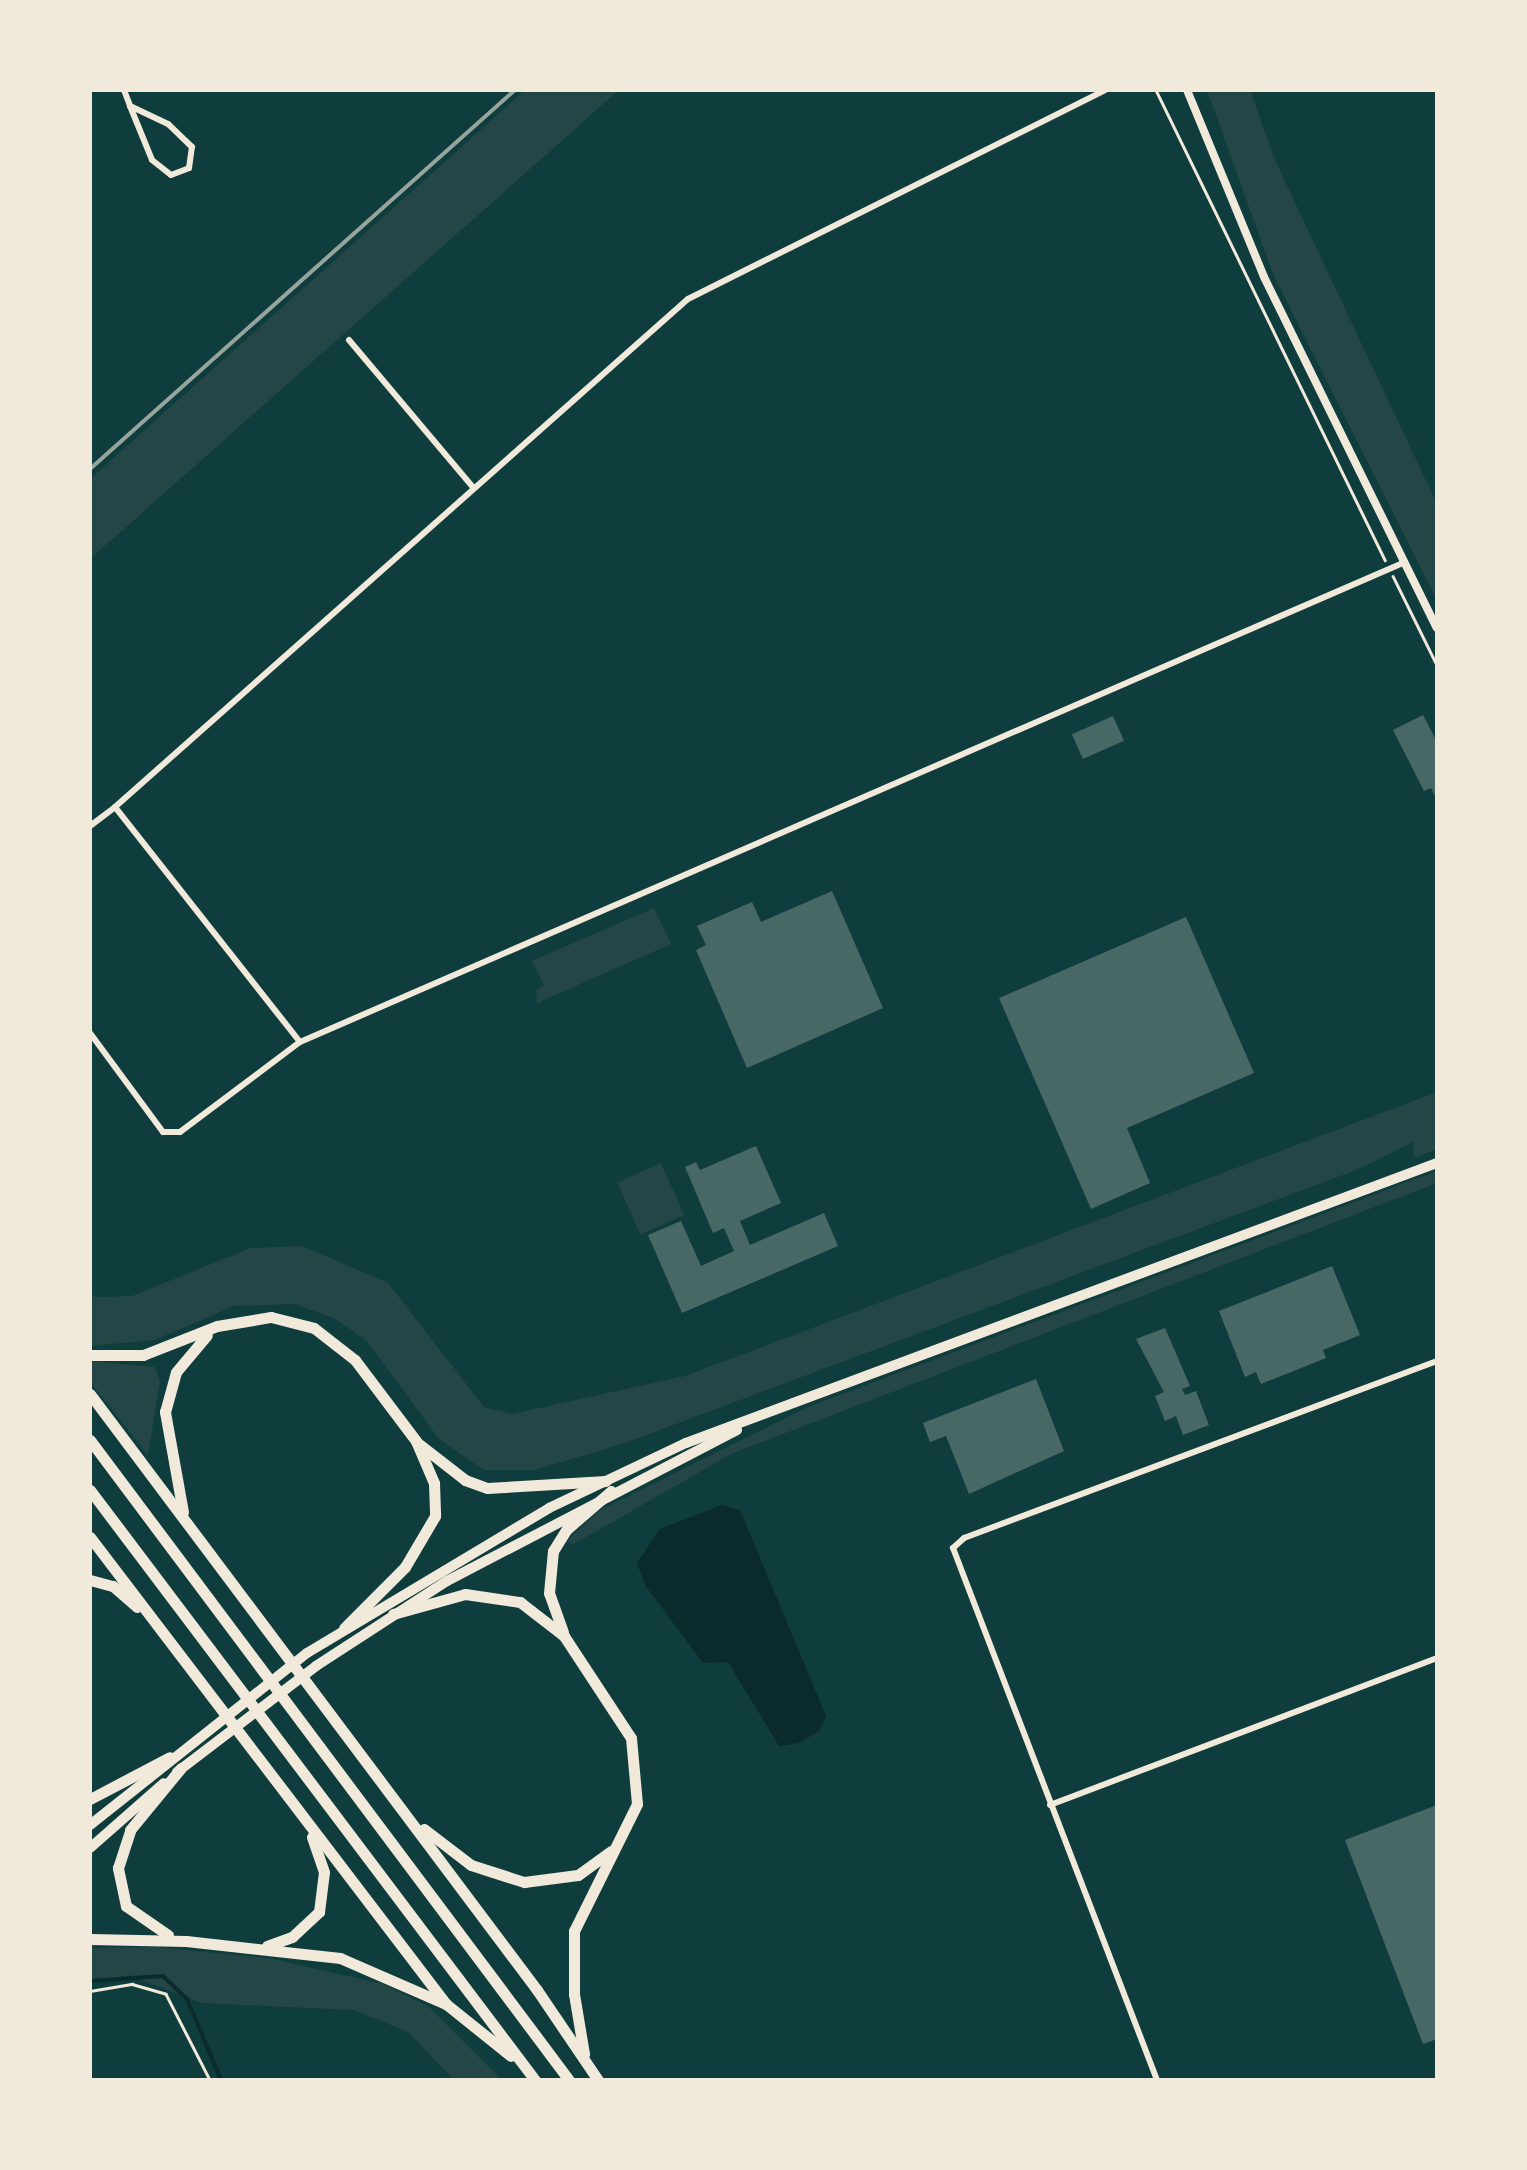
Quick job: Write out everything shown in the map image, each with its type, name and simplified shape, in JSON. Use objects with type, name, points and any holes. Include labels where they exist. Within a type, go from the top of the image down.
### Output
[{"type":"highway","points":[[90,1355],[143,1356],[217,1326],[271,1316],[314,1328],[354,1360],[416,1441],[465,1480],[487,1488],[608,1486]]},
{"type":"highway","points":[[186,1520],[166,1439],[169,1389],[184,1359],[217,1326]]},
{"type":"highway","points":[[90,1394],[403,1810],[598,2080]]},
{"type":"highway","points":[[90,1440],[569,2080]]},
{"type":"highway","points":[[344,1628],[405,1567],[435,1516],[434,1483],[416,1441]]},
{"type":"highway","points":[[564,1636],[550,1594],[553,1551],[567,1529],[608,1486]]},
{"type":"highway","points":[[90,1490],[535,2080]]},
{"type":"highway","points":[[90,1536],[308,1828],[446,2004]]},
{"type":"highway","points":[[90,1580],[113,1586],[156,1625]]},
{"type":"highway","points":[[394,1614],[465,1594],[496,1595],[520,1602],[564,1636],[621,1716],[638,1761],[637,1804],[574,1931],[574,1994],[585,2058]]},
{"type":"highway","points":[[90,1798],[170,1757]]},
{"type":"highway","points":[[181,1768],[130,1830],[118,1868],[119,1888],[138,1920],[186,1941]]},
{"type":"highway","points":[[403,1810],[472,1865],[524,1882],[578,1875],[621,1840]]},
{"type":"highway","points":[[263,1948],[292,1938],[319,1912],[324,1872],[308,1828]]},
{"type":"highway","points":[[90,1940],[186,1941],[263,1948],[370,1966],[446,2004],[526,2068]]},
{"type":"main road","points":[[90,1826],[209,1726],[344,1628],[608,1486],[782,1407],[1437,1163]]},
{"type":"main road","points":[[90,1848],[181,1768],[316,1666],[394,1614],[608,1486]]},
{"type":"street","points":[[124,90],[130,106],[152,160],[171,175],[189,168],[192,146],[168,124],[130,106]]},
{"type":"street","points":[[90,826],[688,298],[1105,90]]},
{"type":"street","points":[[1187,90],[1264,277],[1437,628]]},
{"type":"street","points":[[349,340],[473,487]]},
{"type":"street","points":[[90,1033],[163,1132],[180,1132],[300,1042],[1404,562]]},
{"type":"street","points":[[115,807],[300,1042]]},
{"type":"street","points":[[1157,2080],[953,1548],[964,1538],[1437,1361]]},
{"type":"street","points":[[1050,1805],[1437,1658]]},
{"type":"lane","points":[[90,1992],[132,1984],[166,1994],[210,2080]]},
{"type":"path","points":[[1156,90],[1437,665]]},
{"type":"shaded area","points":[[525,90],[619,90],[90,559],[90,479]]},
{"type":"shaded area","points":[[1207,90],[1250,90],[1275,160],[1437,504],[1437,600],[1273,274]]},
{"type":"shaded area","points":[[654,908],[671,944],[537,1003],[536,990],[544,985],[532,961]]},
{"type":"shaded area","points":[[1437,1092],[1437,1149],[1414,1158],[1413,1142],[1359,1169],[625,1443],[535,1470],[484,1470],[439,1439],[367,1341],[334,1318],[294,1304],[234,1306],[155,1340],[90,1346],[90,1291],[95,1297],[132,1296],[251,1248],[302,1246],[388,1283],[484,1407],[512,1414],[685,1376]]},
{"type":"shaded area","points":[[661,1163],[684,1215],[640,1235],[617,1183]]},
{"type":"shaded area","points":[[1437,1171],[1437,1183],[733,1453],[574,1544],[566,1542],[600,1510],[810,1406]]},
{"type":"shaded area","points":[[90,1361],[155,1367],[160,1382],[148,1455],[90,1382]]},
{"type":"shaded area","points":[[722,1505],[740,1510],[826,1716],[819,1731],[799,1743],[779,1746],[728,1662],[703,1663],[645,1585],[637,1563],[660,1529]]},
{"type":"shaded area","points":[[153,1947],[268,1958],[383,1984],[429,2007],[502,2080],[454,2080],[408,2032],[354,2010],[202,2003],[129,1975],[90,1983],[90,1948]]},
{"type":"building","points":[[1423,715],[1437,742],[1437,800],[1431,788],[1424,791],[1393,730]]},
{"type":"building","points":[[1113,716],[1124,741],[1083,759],[1072,734]]},
{"type":"building","points":[[832,891],[883,1008],[747,1068],[696,950],[706,945],[697,926],[752,902],[761,922]]},
{"type":"building","points":[[1186,917],[1254,1073],[1127,1128],[1150,1183],[1091,1209],[999,998]]},
{"type":"building","points":[[756,1146],[781,1203],[740,1221],[750,1245],[824,1213],[838,1246],[682,1313],[648,1235],[681,1221],[701,1266],[734,1251],[724,1228],[713,1233],[685,1167],[696,1162],[700,1170]]},
{"type":"building","points":[[1332,1266],[1360,1335],[1323,1350],[1326,1358],[1261,1384],[1256,1372],[1245,1377],[1219,1311]]},
{"type":"building","points":[[1165,1328],[1190,1386],[1182,1389],[1185,1395],[1196,1391],[1209,1425],[1183,1435],[1176,1416],[1165,1421],[1155,1396],[1164,1392],[1136,1339]]},
{"type":"building","points":[[1036,1379],[1064,1451],[969,1494],[946,1436],[930,1442],[923,1423]]},
{"type":"building","points":[[1437,1805],[1437,2039],[1423,2044],[1345,1840]]},
{"type":"waterway","points":[[90,1981],[163,1976],[187,1999],[221,2080]]},
{"type":"railway","points":[[90,469],[515,90]]}]
